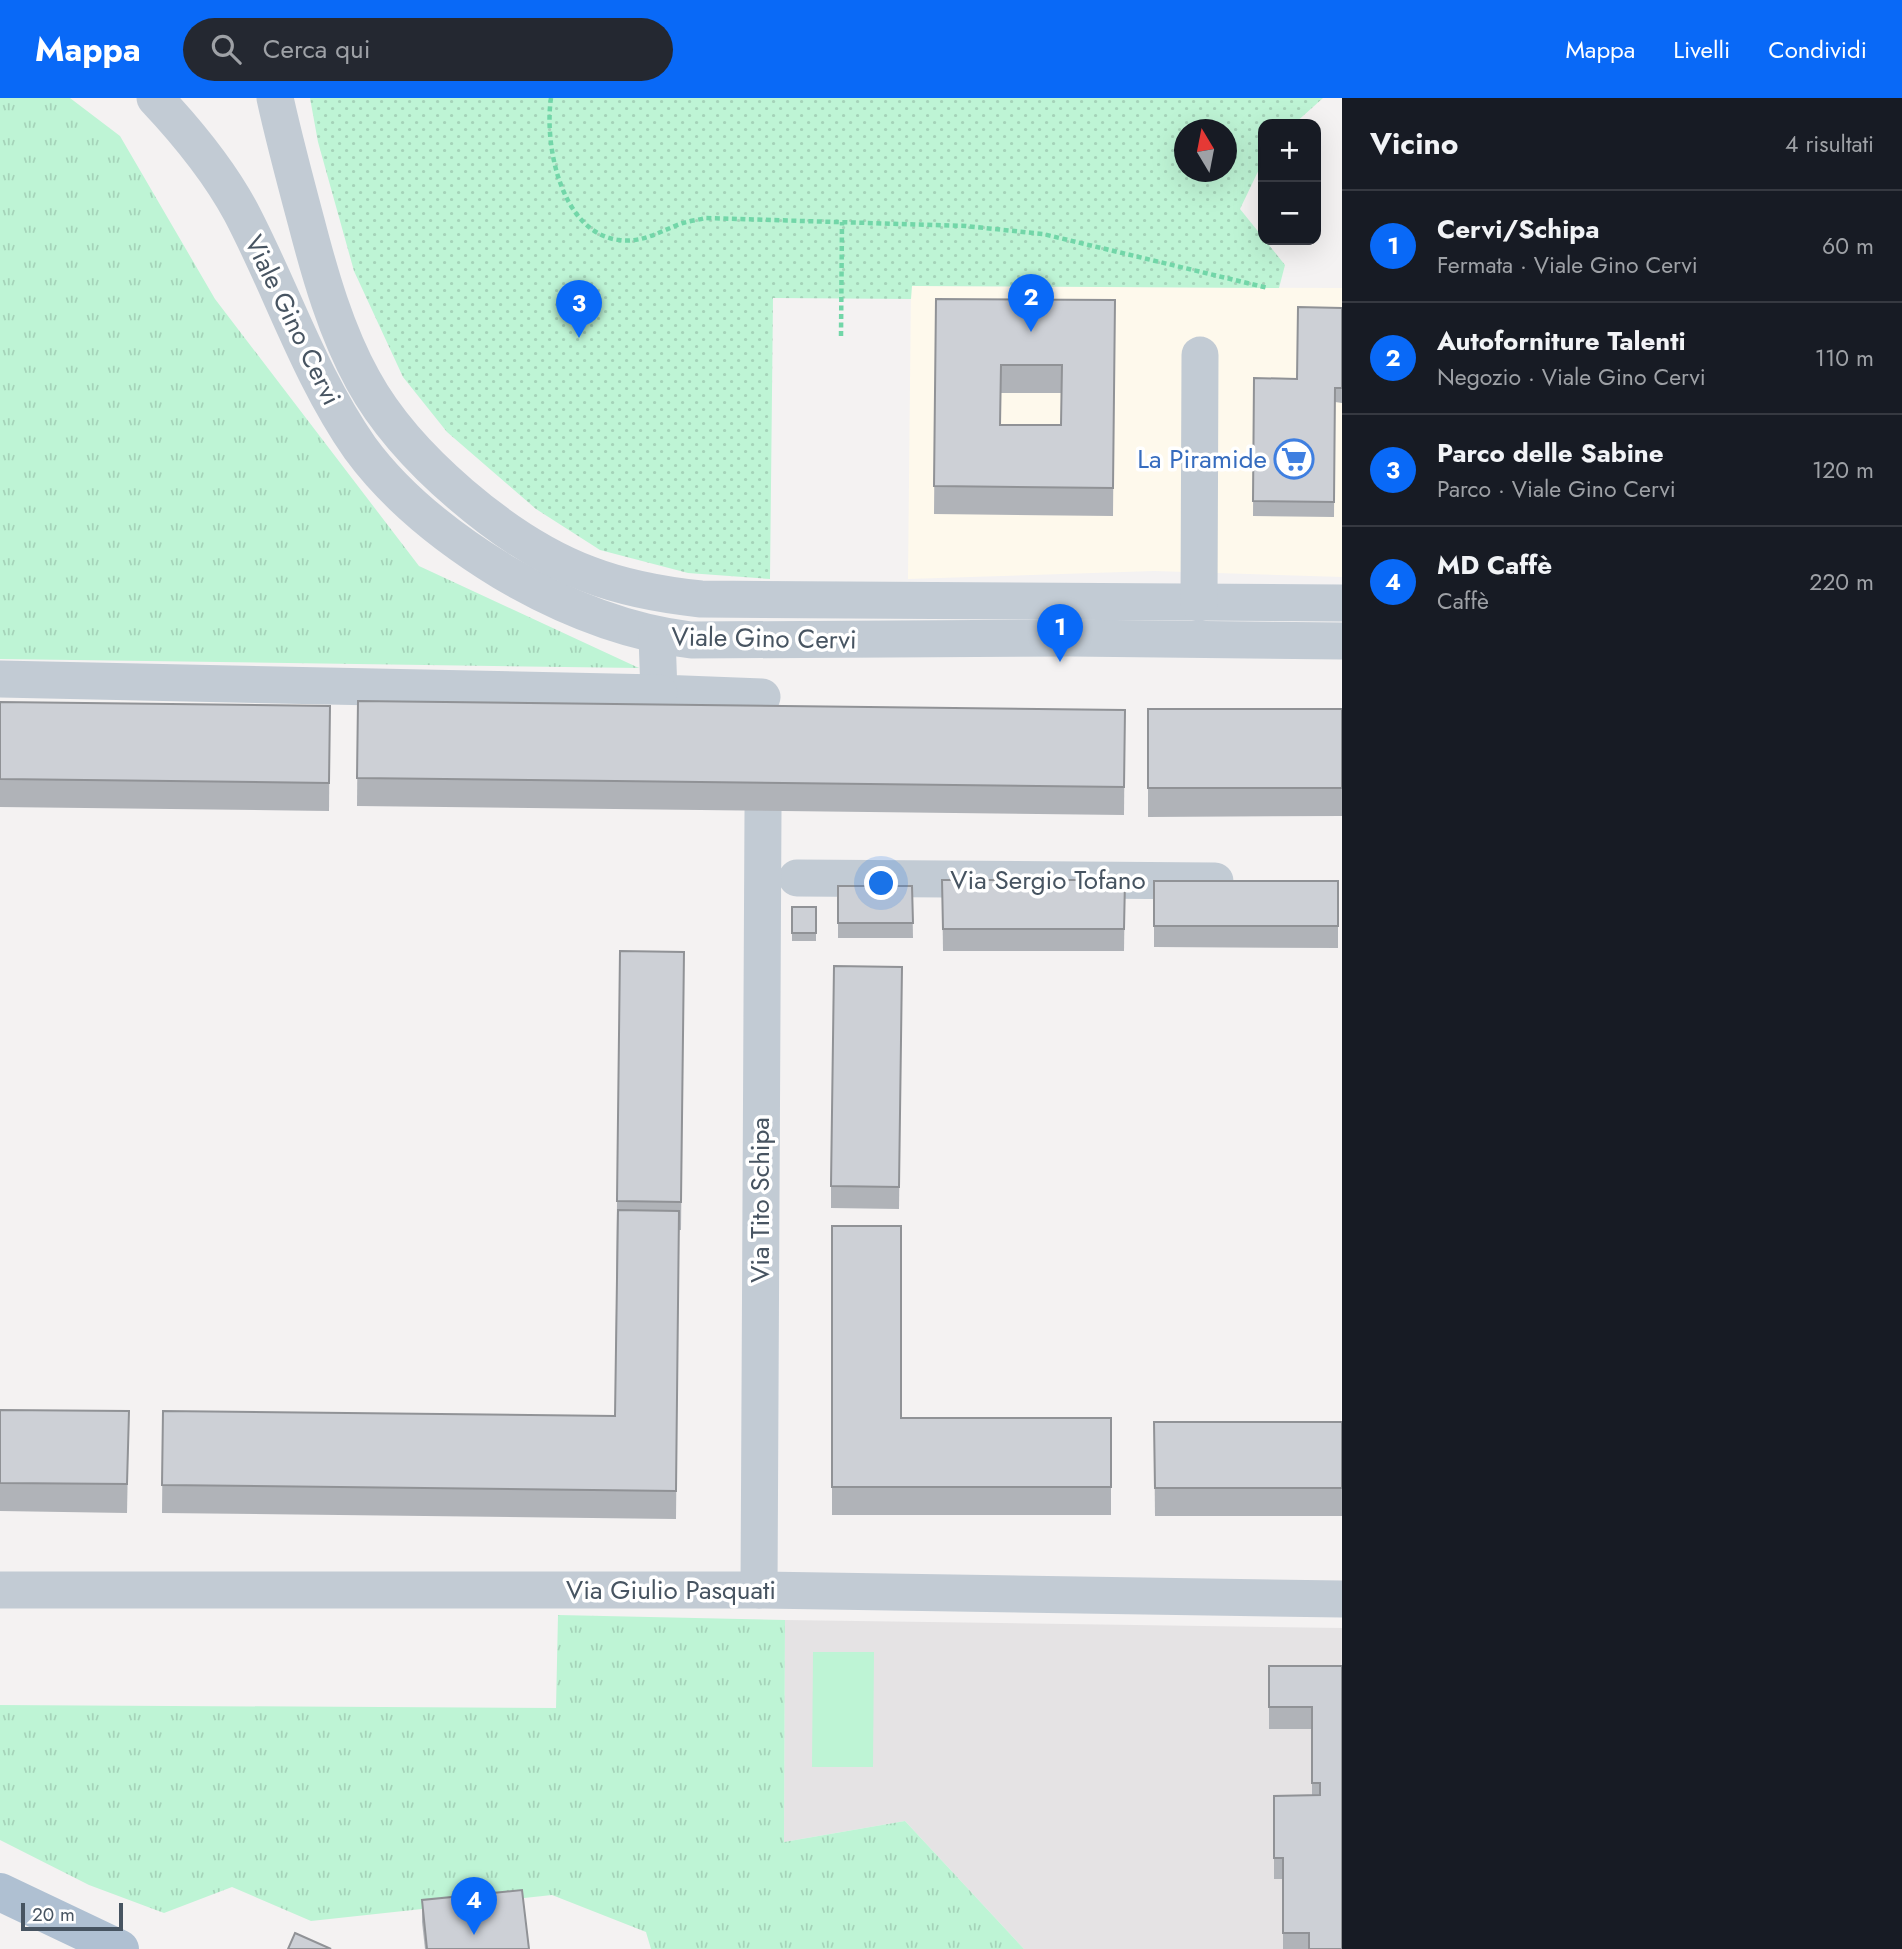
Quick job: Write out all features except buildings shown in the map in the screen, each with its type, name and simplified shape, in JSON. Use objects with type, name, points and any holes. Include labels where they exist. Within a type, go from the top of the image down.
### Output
[{"type":"main road","points":[[0,1892],[120,1949]]},
{"type":"street","name":"Viale Gino Cervi","points":[[155,98],[195,144],[230,193],[325,391],[361,449],[395,489],[466,549],[513,578],[583,612],[628,629],[691,640],[1070,638],[1342,641]]},
{"type":"street","name":"Viale Gino Cervi","points":[[275,98],[310,238],[340,330],[369,391],[389,421],[424,460],[467,498],[546,555],[582,572],[637,589],[675,596],[762,600],[1342,603]]},
{"type":"street","points":[[1199,603],[1200,355]]},
{"type":"street","points":[[762,600],[762,734]]},
{"type":"street","points":[[657,636],[659,693]]},
{"type":"street","points":[[0,679],[762,697]]},
{"type":"street","name":"Via Tito Schipa","points":[[759,1590],[763,811]]},
{"type":"street","name":"Via Sergio Tofano","points":[[797,878],[1244,881]]},
{"type":"street","name":"Via Giulio Pasquati","points":[[0,1590],[759,1590],[1342,1600]]},
{"type":"path","points":[[551,98],[552,147],[559,187],[575,212],[597,233],[618,240],[647,239],[681,224],[706,218],[966,226],[1044,233],[1268,288]]},
{"type":"path","points":[[841,336],[842,222]]},
{"type":"shaded area","points":[[911,286],[1342,288],[1342,577],[1154,571],[908,579]]},
{"type":"shaded area","points":[[785,1620],[1342,1628],[1342,1949],[1024,1949],[905,1821],[784,1842]]},
{"type":"green space","points":[[0,98],[70,98],[120,136],[215,299],[419,566],[639,668],[0,659]]},
{"type":"green space","points":[[310,98],[1323,98],[1300,119],[1258,119],[1258,171],[1240,209],[1258,231],[1258,245],[1269,245],[1285,265],[1279,288],[912,286],[911,299],[773,298],[770,579],[688,573],[600,550],[536,509],[447,432],[403,377],[354,271],[318,142]]},
{"type":"green space","points":[[558,1615],[785,1620],[784,1842],[905,1821],[1024,1949],[651,1949],[646,1932],[552,1895],[311,1921],[232,1887],[164,1913],[89,1885],[0,1840],[0,1705],[556,1708]]},
{"type":"green space","points":[[813,1652],[874,1652],[873,1767],[812,1767]]},
{"type":"place","name":"Autoforniture Talenti","points":[[1031,332]]},
{"type":"place","name":"Parco delle Sabine","points":[[579,338]]},
{"type":"place","name":"La Piramide","points":[[1294,459]]},
{"type":"place","name":"Cervi/Schipa","points":[[1060,662]]},
{"type":"place","name":"MD Caffè","points":[[474,1935]]}]
